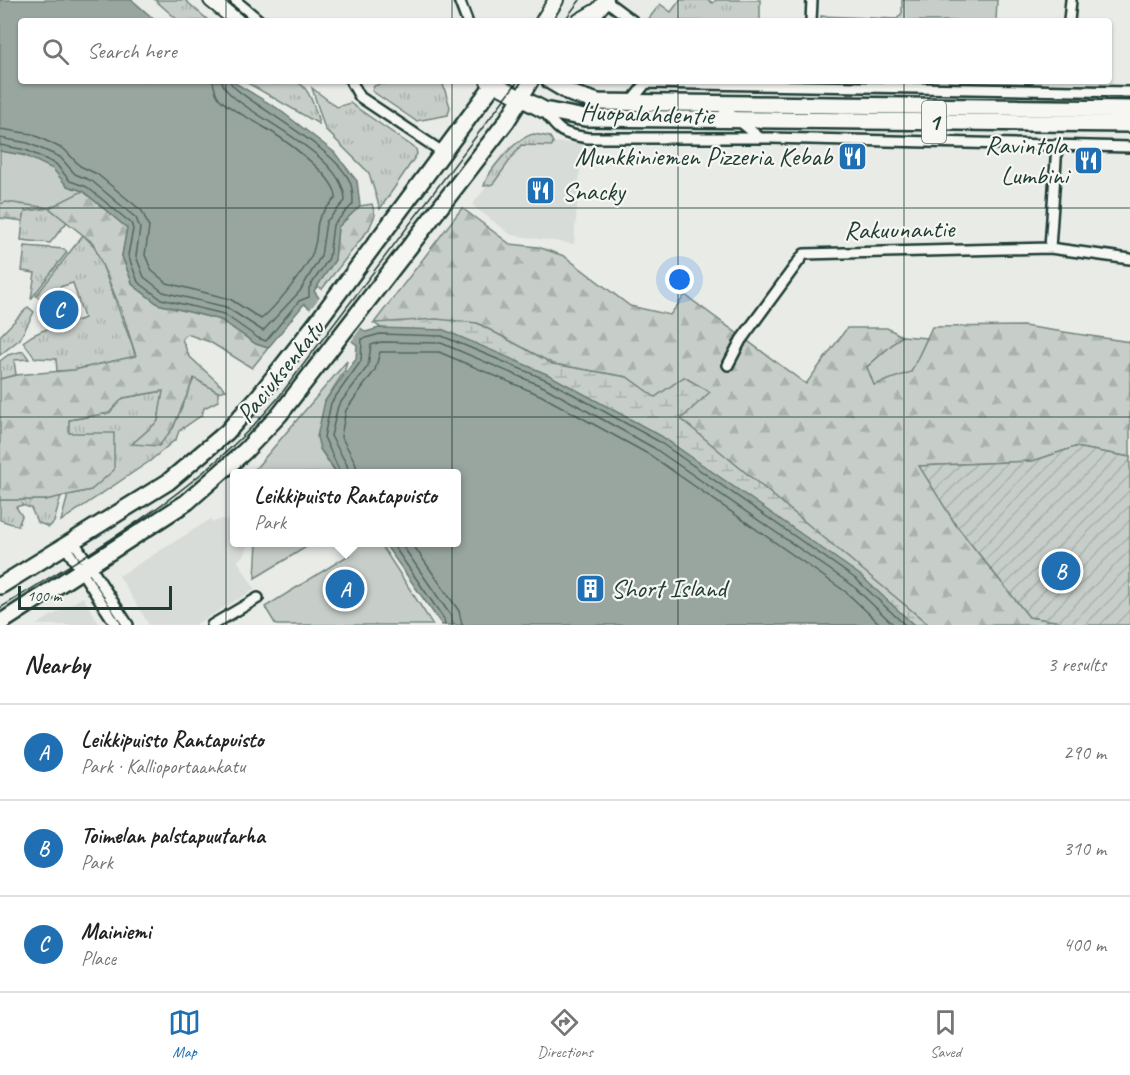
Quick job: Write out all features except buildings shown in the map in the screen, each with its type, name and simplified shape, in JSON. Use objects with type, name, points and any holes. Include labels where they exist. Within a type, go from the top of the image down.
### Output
[{"type":"main road","name":"Paciuksenkatu","points":[[0,586],[168,482],[227,432],[259,396],[317,322],[444,153],[491,84]]},
{"type":"main road","name":"Huopalahdentie","points":[[556,84],[589,101],[630,103],[1130,109]]},
{"type":"main road","name":"Paciuksenkatu","points":[[0,623],[187,502],[215,479],[280,414],[506,122],[521,98]]},
{"type":"main road","name":"Huopalahdentie","points":[[521,98],[544,110],[585,118],[1130,124]]},
{"type":"street","points":[[211,0],[233,18]]},
{"type":"street","points":[[235,0],[256,18]]},
{"type":"street","points":[[459,0],[466,18]]},
{"type":"street","points":[[545,18],[556,0]]},
{"type":"street","points":[[584,18],[598,10],[606,0],[629,18]]},
{"type":"street","points":[[811,18],[812,0]]},
{"type":"street","points":[[1069,18],[1071,0]]},
{"type":"street","points":[[353,84],[360,97],[444,153]]},
{"type":"street","name":"Huopalahdentie","points":[[496,84],[521,98]]},
{"type":"street","name":"Paciuksenkatu","points":[[521,98],[529,84]]},
{"type":"street","name":"Huopalahdentie","points":[[630,103],[645,84]]},
{"type":"street","name":"Huopalahdentie","points":[[894,84],[1063,86],[1130,92]]},
{"type":"street","name":"Huopalahdentie","points":[[717,103],[761,138]]},
{"type":"street","name":"Huopalahdentie","points":[[544,110],[556,129],[566,135],[588,138],[719,140],[761,138],[1130,147]]},
{"type":"street","points":[[1050,248],[1057,145]]},
{"type":"street","name":"Rakuunantie","points":[[728,365],[741,340],[804,254],[1050,248],[1130,259]]},
{"type":"street","points":[[69,543],[128,625]]},
{"type":"street","points":[[86,569],[116,625]]},
{"type":"street","points":[[212,625],[258,598]]},
{"type":"shaded area","points":[[523,140],[582,144],[574,244],[511,235],[472,205]]},
{"type":"shaded area","points":[[211,519],[213,522],[223,519],[230,520],[230,547],[247,547],[238,561],[255,589],[195,625],[149,625],[119,576]]},
{"type":"shaded area","points":[[83,597],[100,625],[36,625],[69,605]]},
{"type":"green space","points":[[155,0],[185,0],[206,18],[176,18]]},
{"type":"green space","points":[[680,0],[708,0],[713,3],[716,0],[760,0],[760,18],[649,18],[660,4],[671,12]]},
{"type":"green space","points":[[902,0],[997,0],[996,18],[898,18],[902,13]]},
{"type":"green space","points":[[821,16],[872,18],[821,18]]},
{"type":"green space","points":[[249,84],[298,84],[302,86],[309,94],[319,124]]},
{"type":"green space","points":[[379,84],[443,84],[450,107],[448,115],[416,121],[372,91],[374,86]]},
{"type":"green space","points":[[312,88],[337,107],[350,103],[416,149],[417,154],[380,209],[369,173],[325,129]]},
{"type":"green space","points":[[534,134],[550,137],[553,142],[552,146],[521,145],[493,184],[484,186],[504,155],[527,136]]},
{"type":"green space","points":[[0,151],[42,162],[54,169],[69,185],[83,191],[49,208],[6,202],[0,204]]},
{"type":"green space","points":[[0,166],[83,191],[127,228],[122,256],[133,285],[158,304],[221,320],[256,344],[268,348],[252,368],[210,342],[187,334],[182,339],[189,356],[226,390],[218,392],[194,378],[173,428],[159,446],[132,444],[158,421],[163,391],[123,398],[109,413],[69,420],[69,433],[114,433],[114,470],[91,490],[45,500],[0,500],[0,379],[16,375],[74,370],[136,356],[122,312],[93,243],[49,208],[25,211],[23,221],[0,218]]},
{"type":"green space","points":[[372,204],[375,215],[369,229],[322,289],[317,286],[335,260],[338,227],[360,206]]},
{"type":"green space","points":[[49,208],[67,222],[50,243],[21,240],[24,211]]},
{"type":"green space","points":[[462,208],[510,244],[538,247],[564,256],[630,306],[670,315],[685,295],[806,384],[847,328],[887,328],[902,336],[867,367],[911,372],[932,327],[1024,326],[1130,342],[1130,457],[1075,447],[1033,461],[920,466],[956,525],[1029,617],[1082,625],[929,625],[627,377],[553,364],[477,323],[374,323]]},
{"type":"green space","points":[[83,235],[96,248],[136,356],[74,370],[57,371],[56,359],[35,358],[23,342],[45,330],[84,318],[73,283],[49,290],[42,300],[36,296]]},
{"type":"green space","points":[[25,246],[64,249],[67,252],[31,299],[35,273],[22,271]]},
{"type":"green space","points":[[28,307],[34,312],[20,339],[0,355],[0,336]]},
{"type":"green space","points":[[436,319],[477,323],[553,364],[627,377],[655,397],[684,377],[710,392],[681,419],[929,625],[812,625],[374,323]]},
{"type":"green space","points":[[902,336],[927,338],[911,372],[874,385],[867,367]]},
{"type":"green space","points":[[23,351],[29,359],[14,360],[16,375],[0,379],[0,361],[8,355]]},
{"type":"green space","points":[[347,361],[345,370],[325,401],[320,449],[333,469],[255,469]]},
{"type":"green space","points":[[194,378],[218,392],[218,401],[204,408],[202,415],[179,431],[176,439],[150,461],[61,521],[68,495],[91,490],[68,433],[69,420],[109,413],[123,398],[164,391],[158,421],[173,428]]},
{"type":"green space","points":[[1075,447],[1130,457],[1130,625],[1082,625],[1029,617],[956,525],[919,466],[1033,461]]},
{"type":"green space","points":[[61,496],[54,522],[49,527],[37,522],[31,508],[22,505],[16,507],[22,516],[18,526],[0,520],[0,500],[45,500]]},
{"type":"green space","points":[[257,547],[306,547],[255,578]]},
{"type":"green space","points":[[344,547],[383,547],[433,625],[276,625],[265,607],[349,555]]},
{"type":"water","points":[[0,0],[132,0],[153,18],[18,18],[18,84],[237,84],[277,108],[334,152],[357,181],[360,206],[338,227],[335,260],[314,291],[319,298],[366,332],[379,328],[444,330],[549,375],[661,436],[860,575],[914,625],[442,625],[387,547],[461,547],[461,469],[334,469],[320,449],[317,437],[325,401],[356,359],[357,345],[304,304],[268,348],[256,344],[221,320],[158,304],[133,285],[122,256],[127,228],[83,191],[67,186],[53,169],[24,155],[0,151]]},
{"type":"pier","points":[[321,296],[362,326],[350,343],[309,311]]},
{"type":"tram line","points":[[566,18],[580,0]]},
{"type":"tram line","points":[[0,608],[76,562],[148,514],[183,489],[248,431],[278,398],[516,84]]},
{"type":"place","name":"Munkkiniemen Pizzeria Kebab","points":[[853,156]]},
{"type":"place","name":"Ravintola Lumbini","points":[[1089,160]]},
{"type":"place","name":"Snacky","points":[[541,191]]},
{"type":"place","name":"Mainiemi","points":[[59,310]]},
{"type":"place","name":"Toimelan palstapuutarha","points":[[1061,571]]},
{"type":"place","name":"Short Island","points":[[590,588]]},
{"type":"place","name":"Leikkipuisto Rantapuisto","points":[[345,589]]}]
